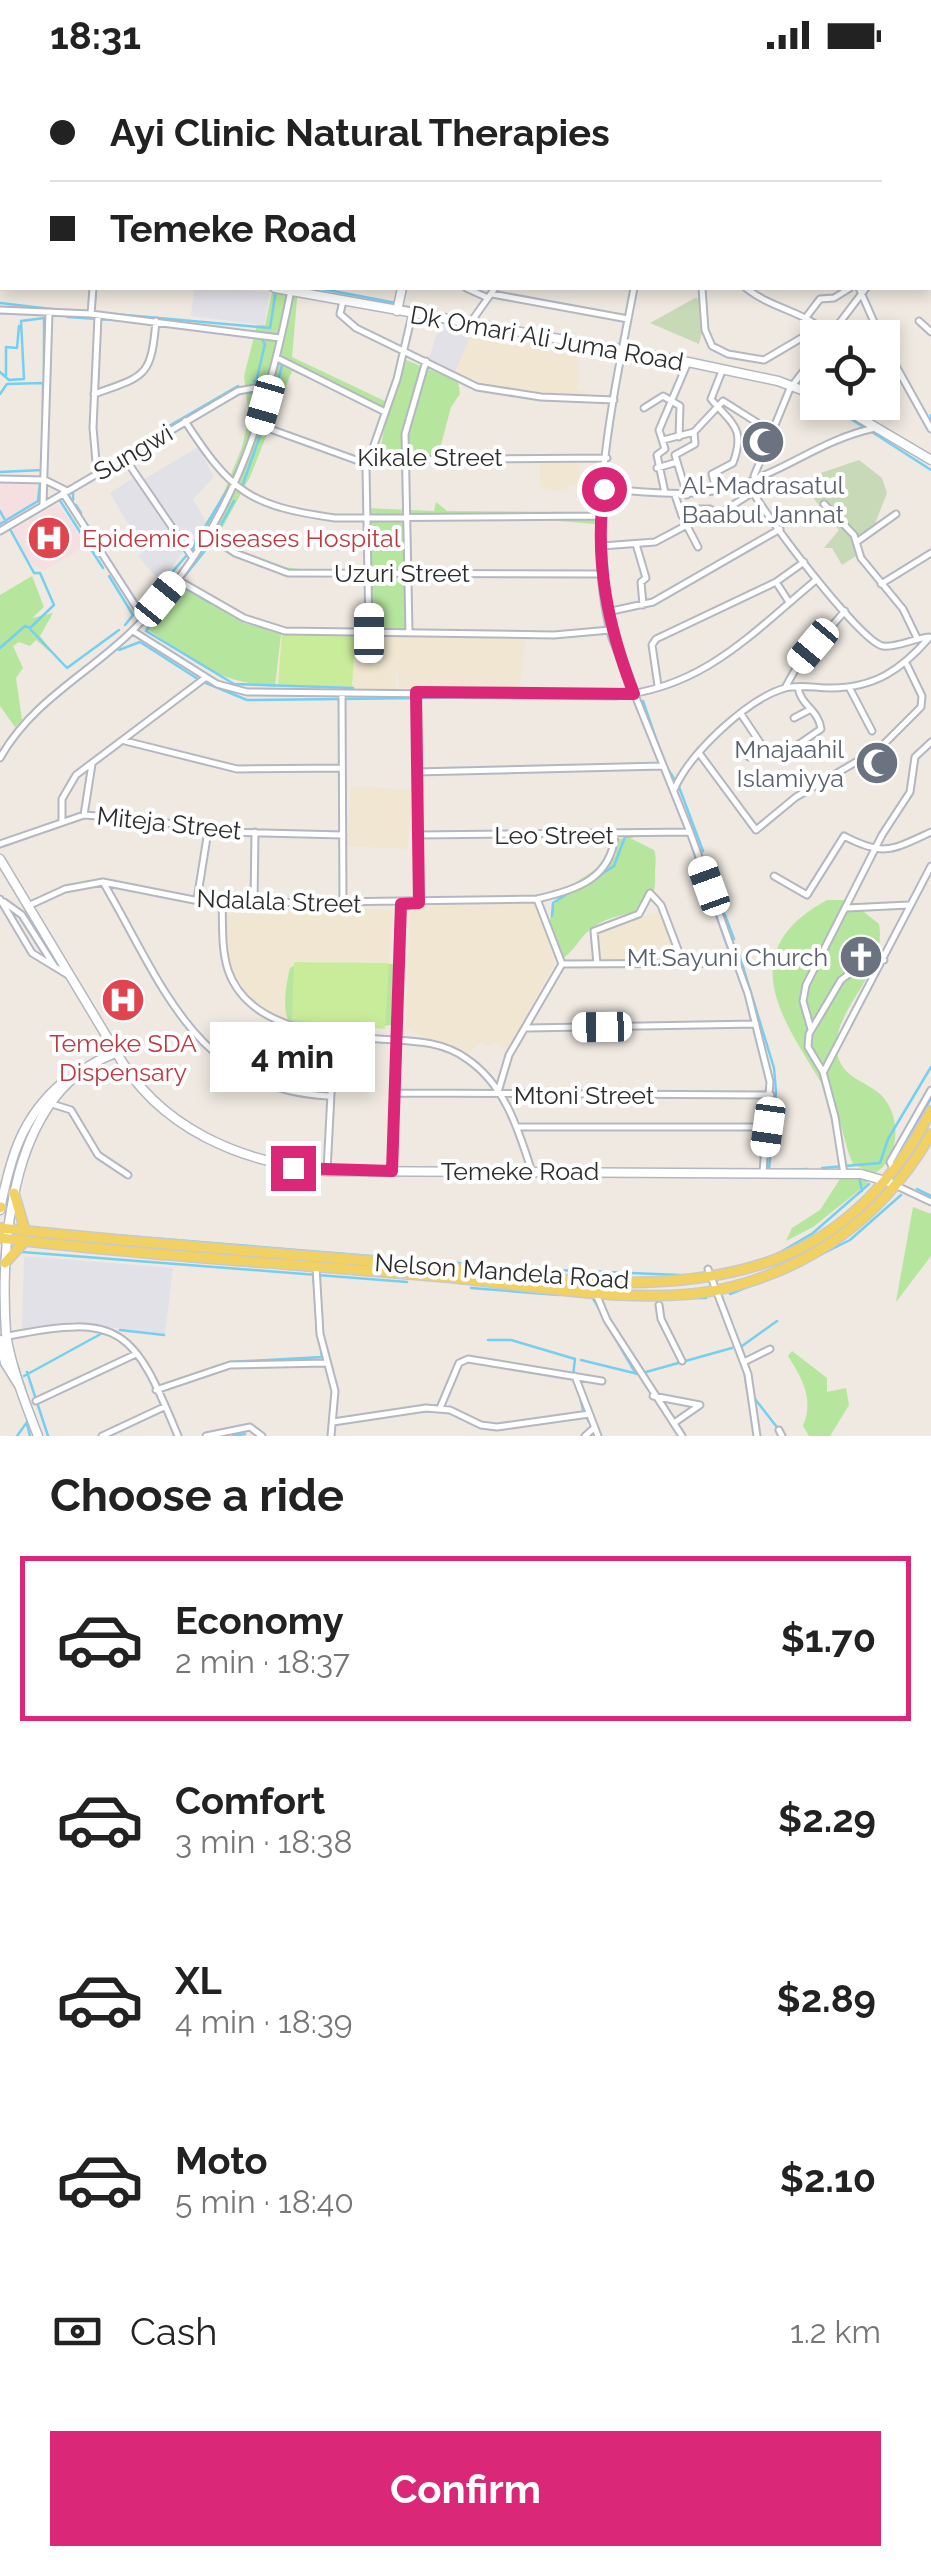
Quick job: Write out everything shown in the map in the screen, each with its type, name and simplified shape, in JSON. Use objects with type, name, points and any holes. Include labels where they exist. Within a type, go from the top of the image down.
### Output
[{"type":"main road","name":"Nelson Mandela Road","points":[[3,1233],[594,1280],[710,1274],[799,1250],[849,1217],[892,1183],[931,1112]]},
{"type":"main road","name":"Nelson Mandela Road","points":[[25,1235],[596,1292],[714,1291],[802,1261],[858,1225],[931,1134]]},
{"type":"main road","points":[[5,1262],[25,1235],[14,1193]]},
{"type":"street","points":[[93,290],[97,473]]},
{"type":"street","points":[[0,758],[32,712],[144,619],[209,536],[236,488],[259,424],[291,290]]},
{"type":"street","name":"Dk Omari Ali Juma Road","points":[[291,290],[688,362],[800,389]]},
{"type":"street","points":[[397,311],[402,290]]},
{"type":"street","points":[[634,290],[621,351],[601,516],[607,612],[610,630],[738,963],[756,1024],[770,1095],[762,1172]]},
{"type":"street","points":[[702,290],[705,330],[712,346],[722,352],[764,360],[800,339]]},
{"type":"street","points":[[749,290],[793,315],[812,320]]},
{"type":"street","points":[[807,316],[820,299],[834,298],[847,290]]},
{"type":"street","points":[[841,320],[861,290]]},
{"type":"street","points":[[862,290],[874,320]]},
{"type":"street","points":[[470,325],[492,293],[628,319]]},
{"type":"street","points":[[343,300],[340,310],[344,319],[498,392],[614,400]]},
{"type":"street","points":[[0,310],[156,322],[282,338]]},
{"type":"street","points":[[42,506],[48,312]]},
{"type":"street","points":[[369,633],[368,461],[412,314]]},
{"type":"street","points":[[919,321],[930,329]]},
{"type":"street","points":[[94,394],[146,372],[152,362],[156,322]]},
{"type":"street","points":[[277,358],[385,412]]},
{"type":"street","points":[[409,632],[404,514],[408,417],[426,360]]},
{"type":"street","points":[[664,493],[656,468],[657,454],[664,450],[660,424],[688,362]]},
{"type":"street","points":[[900,370],[928,417],[931,430]]},
{"type":"street","points":[[716,490],[712,474],[733,463],[740,440],[735,426],[711,399],[715,392],[712,388],[722,371]]},
{"type":"street","points":[[800,376],[750,481],[752,493],[816,580],[881,646],[930,637]]},
{"type":"street","name":"Sungwi","points":[[0,531],[238,391],[271,385]]},
{"type":"street","points":[[644,408],[663,396],[680,407],[678,438]]},
{"type":"street","points":[[663,440],[694,432],[724,402],[775,434]]},
{"type":"street","points":[[861,420],[931,460]]},
{"type":"street","points":[[185,421],[222,476],[236,488],[296,513],[601,516]]},
{"type":"street","name":"Kikale Street","points":[[259,424],[336,455],[368,461],[607,458]]},
{"type":"street","points":[[604,489],[675,495],[716,490],[750,481],[828,440],[874,428]]},
{"type":"street","points":[[687,495],[675,454],[696,444],[694,432]]},
{"type":"street","points":[[124,456],[193,558]]},
{"type":"street","points":[[656,468],[677,462]]},
{"type":"street","points":[[0,478],[45,480],[65,492],[144,619]]},
{"type":"street","points":[[44,489],[55,498]]},
{"type":"street","points":[[682,515],[696,508],[710,509],[717,516],[752,493]]},
{"type":"street","points":[[675,495],[698,547]]},
{"type":"street","points":[[824,504],[858,541],[861,558],[902,610],[917,638]]},
{"type":"street","points":[[858,541],[896,514]]},
{"type":"street","points":[[602,546],[659,541],[666,533],[686,525]]},
{"type":"street","points":[[607,612],[644,606],[780,529]]},
{"type":"street","name":"Uzuri Street","points":[[209,536],[270,568],[370,573],[603,574]]},
{"type":"street","points":[[636,544],[646,578],[641,582],[644,606]]},
{"type":"street","points":[[881,584],[931,554]]},
{"type":"street","points":[[658,686],[652,645],[656,638],[776,582],[804,562]]},
{"type":"street","points":[[176,578],[259,624],[285,631],[554,634],[610,630]]},
{"type":"street","points":[[133,630],[205,678],[248,692],[634,694],[726,658],[816,580]]},
{"type":"street","points":[[776,582],[789,602]]},
{"type":"street","points":[[674,790],[699,753],[742,714],[784,688],[799,663],[846,611]]},
{"type":"street","points":[[784,688],[849,687],[907,664],[930,637]]},
{"type":"street","points":[[699,753],[756,830],[796,797],[880,748],[921,707],[922,696],[907,664]]},
{"type":"street","points":[[62,822],[65,792],[76,775],[205,678]]},
{"type":"street","points":[[783,755],[820,734],[820,720],[800,699],[798,686]]},
{"type":"street","points":[[849,687],[872,731]]},
{"type":"street","points":[[416,692],[419,903]]},
{"type":"street","points":[[342,693],[343,905]]},
{"type":"street","points":[[794,718],[814,710]]},
{"type":"street","points":[[742,714],[760,744],[748,756]]},
{"type":"street","points":[[125,741],[236,768],[342,768]]},
{"type":"street","points":[[844,1174],[823,1072],[808,1047],[811,1029],[803,993],[874,850],[912,786],[915,757],[931,742]]},
{"type":"street","points":[[84,815],[92,764]]},
{"type":"street","points":[[416,772],[664,766]]},
{"type":"street","name":"Miteja Street","points":[[0,844],[84,815],[149,820],[208,831],[343,836]]},
{"type":"street","points":[[197,900],[208,831]]},
{"type":"street","points":[[254,903],[256,832]]},
{"type":"street","name":"Leo Street","points":[[417,835],[690,832]]},
{"type":"street","points":[[774,876],[808,896],[844,836],[874,850],[894,849],[931,832]]},
{"type":"street","name":"Ndalala Street","points":[[28,906],[65,889],[103,882],[197,900],[254,903],[537,900],[566,892],[602,872],[613,851],[614,835]]},
{"type":"street","points":[[0,859],[101,1028],[107,1050]]},
{"type":"street","points":[[823,1072],[931,866]]},
{"type":"street","points":[[103,882],[171,1005],[208,1051],[264,1085],[328,1096]]},
{"type":"street","points":[[597,964],[594,931],[640,914],[650,893],[661,905],[683,963]]},
{"type":"street","points":[[0,900],[32,953],[71,976]]},
{"type":"street","points":[[0,900],[22,915],[56,969]]},
{"type":"street","points":[[537,900],[562,964]]},
{"type":"street","points":[[222,901],[224,949],[235,984],[265,1014],[334,1036],[426,1042],[464,1056],[487,1077],[517,1127],[531,1169]]},
{"type":"street","points":[[392,1171],[401,904]]},
{"type":"street","points":[[848,908],[911,905]]},
{"type":"street","points":[[811,1029],[841,980],[857,968],[884,960]]},
{"type":"street","points":[[562,964],[738,963]]},
{"type":"street","points":[[498,1095],[502,1070],[562,964]]},
{"type":"street","points":[[526,1028],[756,1024]]},
{"type":"street","points":[[327,1171],[334,1036]]},
{"type":"street","points":[[38,1436],[23,1390],[5,1363],[3,1233],[34,1129],[49,1104],[107,1050]]},
{"type":"street","points":[[0,1208],[12,1156],[27,1120],[46,1097],[107,1050]]},
{"type":"street","name":"Temeke Road","points":[[107,1050],[166,1112],[212,1141],[268,1163],[327,1171],[531,1169],[844,1174],[892,1183]]},
{"type":"street","points":[[896,1171],[890,1162],[931,1090]]},
{"type":"street","name":"Mtoni Street","points":[[397,1094],[770,1095]]},
{"type":"street","points":[[49,1104],[70,1110],[98,1155],[128,1176]]},
{"type":"street","points":[[517,1127],[768,1127]]},
{"type":"street","points":[[892,1183],[931,1202]]},
{"type":"street","points":[[316,1266],[319,1326],[335,1391],[331,1436]]},
{"type":"street","points":[[710,1274],[744,1362],[757,1436]]},
{"type":"street","points":[[596,1292],[602,1311],[682,1436]]},
{"type":"street","points":[[660,1304],[661,1320],[682,1361]]},
{"type":"street","points":[[3,1338],[87,1324],[115,1332],[136,1354],[178,1436]]},
{"type":"street","points":[[744,1362],[770,1349]]},
{"type":"street","points":[[36,1400],[136,1354]]},
{"type":"street","points":[[440,1408],[459,1363],[468,1358],[602,1381]]},
{"type":"street","points":[[156,1390],[230,1366],[327,1363]]},
{"type":"street","points":[[575,1376],[598,1436]]},
{"type":"street","points":[[653,1396],[700,1404],[674,1423]]},
{"type":"street","points":[[102,1436],[164,1406]]},
{"type":"street","points":[[333,1422],[361,1414],[440,1408],[496,1427],[589,1414]]},
{"type":"street","points":[[206,1436],[250,1428],[262,1436]]},
{"type":"street","points":[[585,1436],[594,1428]]},
{"type":"shaded area","points":[[194,290],[270,292],[264,325],[191,316]]},
{"type":"shaded area","points":[[441,319],[476,329],[458,373],[429,359]]},
{"type":"shaded area","points":[[474,328],[578,345],[578,390],[587,392],[587,396],[528,394],[454,374]]},
{"type":"shaded area","points":[[198,447],[214,477],[193,499],[207,523],[195,542],[180,532],[143,480]]},
{"type":"shaded area","points":[[540,462],[579,463],[579,485],[568,485],[567,492],[540,487]]},
{"type":"shaded area","points":[[133,478],[183,552],[161,583],[138,556],[144,551],[110,493]]},
{"type":"shaded area","points":[[0,484],[47,485],[48,504],[0,533]]},
{"type":"shaded area","name":"Epidemic Diseases Hospital","points":[[58,504],[86,546],[44,570],[29,562],[12,530]]},
{"type":"shaded area","points":[[281,632],[397,637],[527,633],[519,689],[400,688],[396,667],[396,689],[276,687]]},
{"type":"shaded area","points":[[351,786],[414,790],[407,849],[347,846]]},
{"type":"shaded area","points":[[229,903],[393,910],[389,963],[293,961],[291,1019],[280,1019],[248,997],[233,972],[236,970],[231,970],[225,907]]},
{"type":"shaded area","points":[[533,904],[541,909],[554,965],[507,1050],[494,1042],[489,1047],[481,1042],[468,1054],[406,1029],[410,906]]},
{"type":"shaded area","points":[[661,911],[674,955],[669,960],[599,960],[597,933]]},
{"type":"shaded area","points":[[24,1256],[173,1268],[165,1335],[74,1322],[22,1332]]},
{"type":"green space","points":[[273,290],[298,290],[292,357],[391,404],[406,360],[458,381],[460,394],[451,407],[438,456],[395,450],[379,456],[387,414],[292,371],[250,477],[220,532],[220,538],[236,550],[288,568],[364,568],[365,508],[434,511],[436,502],[447,511],[593,512],[595,491],[607,483],[607,525],[522,518],[407,520],[411,633],[369,634],[365,575],[276,572],[209,538],[193,543],[222,497],[242,447],[249,417],[244,376],[257,325],[265,325]]},
{"type":"green space","points":[[695,298],[702,299],[707,314],[699,344],[650,323]]},
{"type":"green space","points":[[859,460],[882,478],[887,493],[871,534],[858,540],[861,553],[842,565],[832,548],[824,548],[839,530],[811,495],[821,488],[812,476]]},
{"type":"green space","points":[[32,576],[44,607],[32,618],[53,613],[40,636],[57,658],[36,640],[30,646],[19,642],[13,646],[23,668],[16,678],[22,720],[15,727],[0,706],[0,595]]},
{"type":"green space","points":[[180,586],[244,623],[281,634],[275,687],[221,675],[147,629]]},
{"type":"green space","points":[[282,633],[355,635],[352,687],[278,686]]},
{"type":"green space","points":[[630,838],[654,850],[651,900],[636,911],[592,928],[558,961],[550,922],[560,896],[615,857],[619,839]]},
{"type":"green space","points":[[827,900],[849,900],[879,924],[875,960],[837,1037],[837,1053],[844,1068],[880,1094],[895,1124],[894,1147],[883,1167],[874,1174],[853,1164],[834,1105],[776,998],[773,972],[778,947],[795,923]]},
{"type":"green space","points":[[294,962],[389,963],[385,1029],[292,1019]]},
{"type":"green space","points":[[297,964],[393,964],[391,1025],[346,1031],[289,1023],[286,989],[290,968]]},
{"type":"green space","points":[[865,1178],[868,1183],[813,1227],[786,1241],[792,1228],[820,1210],[840,1179]]},
{"type":"green space","points":[[913,1207],[931,1214],[931,1256],[896,1302]]},
{"type":"green space","points":[[792,1351],[827,1378],[827,1392],[846,1388],[849,1405],[830,1436],[809,1436],[803,1426],[807,1398],[788,1356]]},
{"type":"waterway","points":[[94,311],[96,290]]},
{"type":"waterway","points":[[114,314],[270,328],[276,290]]},
{"type":"waterway","points":[[328,290],[396,303]]},
{"type":"waterway","points":[[0,303],[68,311]]},
{"type":"waterway","points":[[403,306],[464,318]]},
{"type":"waterway","points":[[0,313],[19,313]]},
{"type":"waterway","points":[[67,317],[131,321]]},
{"type":"waterway","points":[[0,372],[9,380],[24,379],[21,321],[44,318],[44,375]]},
{"type":"waterway","points":[[6,376],[6,347],[17,348],[19,326]]},
{"type":"waterway","points":[[511,327],[557,335]]},
{"type":"waterway","points":[[256,382],[265,344],[260,336]]},
{"type":"waterway","points":[[605,343],[618,344]]},
{"type":"waterway","points":[[275,392],[282,365]]},
{"type":"waterway","points":[[254,381],[264,382],[269,375]]},
{"type":"waterway","points":[[0,394],[7,384],[43,383],[43,437]]},
{"type":"waterway","points":[[105,463],[238,386]]},
{"type":"waterway","points":[[212,409],[243,392],[260,394]]},
{"type":"waterway","points":[[250,436],[261,394]]},
{"type":"waterway","points":[[243,484],[274,396]]},
{"type":"waterway","points":[[931,415],[931,424]]},
{"type":"waterway","points":[[852,420],[865,428]]},
{"type":"waterway","points":[[872,432],[931,470]]},
{"type":"waterway","points":[[232,480],[238,466]]},
{"type":"waterway","points":[[0,472],[42,470]]},
{"type":"waterway","points":[[0,524],[38,501],[40,483]]},
{"type":"waterway","points":[[192,549],[227,490]]},
{"type":"waterway","points":[[73,492],[73,500]]},
{"type":"waterway","points":[[59,499],[103,568]]},
{"type":"waterway","points":[[216,534],[234,501]]},
{"type":"waterway","points":[[76,505],[81,513]]},
{"type":"waterway","points":[[0,511],[34,573],[40,573],[54,605],[30,628],[25,626],[0,648]]},
{"type":"waterway","points":[[604,516],[605,542]]},
{"type":"waterway","points":[[184,577],[211,543]]},
{"type":"waterway","points":[[606,548],[610,608]]},
{"type":"waterway","points":[[140,609],[187,555]]},
{"type":"waterway","points":[[109,576],[133,615]]},
{"type":"waterway","points":[[123,582],[140,608]]},
{"type":"waterway","points":[[180,583],[146,631],[234,684],[353,688]]},
{"type":"waterway","points":[[181,585],[210,603]]},
{"type":"waterway","points":[[125,625],[133,615]]},
{"type":"waterway","points":[[611,616],[637,688]]},
{"type":"waterway","points":[[31,630],[67,668],[119,630]]},
{"type":"waterway","points":[[119,650],[140,642],[201,681],[247,700],[512,697]]},
{"type":"waterway","points":[[643,701],[662,756]]},
{"type":"waterway","points":[[666,766],[675,780]]},
{"type":"waterway","points":[[679,787],[703,851]]},
{"type":"waterway","points":[[582,887],[614,866],[625,837],[641,835]]},
{"type":"waterway","points":[[693,849],[729,951]]},
{"type":"waterway","points":[[707,862],[724,913]]},
{"type":"waterway","points":[[552,916],[553,903],[570,892]]},
{"type":"waterway","points":[[725,915],[734,939]]},
{"type":"waterway","points":[[737,947],[774,1068],[776,1092],[769,1169]]},
{"type":"waterway","points":[[822,1168],[880,1163],[888,1139],[931,1067]]},
{"type":"waterway","points":[[895,1157],[931,1099]]},
{"type":"waterway","points":[[786,1170],[807,1169]]},
{"type":"waterway","points":[[859,1176],[862,1191]]},
{"type":"waterway","points":[[779,1253],[813,1233],[869,1184]]},
{"type":"waterway","points":[[917,1189],[931,1196]]},
{"type":"waterway","points":[[818,1256],[850,1240],[901,1195]]},
{"type":"waterway","points":[[89,1233],[532,1269],[680,1275]]},
{"type":"waterway","points":[[22,1252],[407,1282]]},
{"type":"waterway","points":[[313,1274],[315,1294]]},
{"type":"waterway","points":[[730,1294],[765,1280]]},
{"type":"waterway","points":[[471,1288],[559,1295]]},
{"type":"waterway","points":[[592,1297],[603,1315]]},
{"type":"waterway","points":[[613,1299],[706,1298]]},
{"type":"waterway","points":[[320,1302],[322,1324]]},
{"type":"waterway","points":[[230,1362],[322,1357],[316,1307]]},
{"type":"waterway","points":[[742,1346],[777,1321]]},
{"type":"waterway","points":[[24,1376],[108,1330]]},
{"type":"waterway","points":[[120,1330],[164,1335]]},
{"type":"waterway","points":[[611,1331],[636,1374]]},
{"type":"waterway","points":[[323,1337],[334,1377]]},
{"type":"waterway","points":[[488,1340],[511,1340],[575,1359],[573,1376]]},
{"type":"waterway","points":[[741,1346],[749,1371]]},
{"type":"waterway","points":[[646,1372],[732,1348]]},
{"type":"waterway","points":[[15,1358],[29,1402]]},
{"type":"waterway","points":[[581,1360],[634,1373]]},
{"type":"waterway","points":[[743,1365],[754,1430]]},
{"type":"waterway","points":[[27,1372],[48,1436]]},
{"type":"waterway","points":[[577,1384],[583,1410]]},
{"type":"waterway","points":[[335,1417],[337,1395]]},
{"type":"waterway","points":[[755,1399],[780,1431]]},
{"type":"waterway","points":[[418,1411],[447,1412]]},
{"type":"waterway","points":[[586,1417],[592,1426]]},
{"type":"waterway","points":[[17,1436],[30,1418]]},
{"type":"waterway","points":[[27,1424],[30,1436]]},
{"type":"waterway","points":[[233,1436],[245,1434]]},
{"type":"place","name":"Al-Madrasatul Baabul Jannat","points":[[763,442]]},
{"type":"place","name":"Epidemic Diseases Hospital","points":[[49,538]]},
{"type":"place","name":"Mnajaahil Islamiyya","points":[[877,763]]},
{"type":"place","name":"Mt.Sayuni Church","points":[[861,957]]},
{"type":"place","name":"Temeke SDA Dispensary","points":[[123,1000]]},
{"type":"route","points":[[293,1168],[392,1171],[401,904],[419,903],[416,692],[634,694],[612,638],[607,612],[601,516],[604,489]]}]
